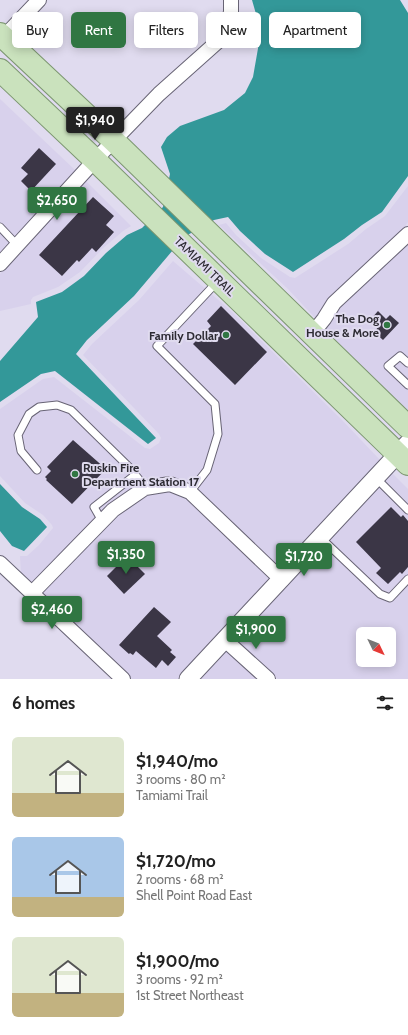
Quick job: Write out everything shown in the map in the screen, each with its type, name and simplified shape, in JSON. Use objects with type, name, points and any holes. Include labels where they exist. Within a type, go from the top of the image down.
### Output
[{"type":"main road","points":[[1,38],[114,141],[408,427]]},
{"type":"main road","name":"TAMIAMI TRAIL","points":[[0,70],[219,280],[405,454]]},
{"type":"street","points":[[1,38],[39,0]]},
{"type":"street","points":[[0,264],[95,160],[159,94],[224,36],[231,12],[231,0]]},
{"type":"street","points":[[312,334],[334,303],[408,234]]},
{"type":"street","points":[[188,679],[282,580],[376,477],[405,454]]},
{"type":"street","points":[[32,592],[113,510],[146,488],[170,484],[190,492],[282,580]]},
{"type":"street","points":[[0,563],[123,679]]},
{"type":"street","points":[[225,640],[268,679]]},
{"type":"lane","points":[[0,227],[17,245]]},
{"type":"lane","points":[[190,492],[207,470],[218,434],[216,404],[156,346],[219,280]]},
{"type":"lane","points":[[408,363],[400,356],[388,366],[408,385]]},
{"type":"lane","points":[[37,470],[21,451],[18,435],[29,414],[39,407],[57,405],[71,410],[146,488]]},
{"type":"lane","points":[[102,521],[94,507],[135,475]]},
{"type":"lane","points":[[376,477],[408,510]]},
{"type":"lane","points":[[320,538],[380,594],[390,598],[408,579]]},
{"type":"shaded area","points":[[252,0],[400,0],[408,13],[408,176],[382,212],[293,272],[265,254],[240,231],[228,217],[214,220],[184,237],[134,296],[87,340],[76,354],[156,438],[148,444],[55,371],[41,374],[0,402],[0,361],[38,317],[36,302],[62,292],[84,276],[106,253],[127,235],[142,228],[163,207],[170,174],[161,147],[167,137],[180,126],[224,110],[245,93],[253,77],[258,48],[261,48],[261,12],[255,12]]},
{"type":"shaded area","points":[[0,99],[76,171],[0,254]]},
{"type":"shaded area","points":[[86,181],[131,226],[102,249],[80,272],[58,287],[33,297],[31,304],[0,311],[0,274]]},
{"type":"shaded area","points":[[408,186],[408,222],[403,229],[329,298],[316,319],[288,289],[219,225],[226,223],[236,235],[261,258],[290,277],[295,278],[348,244],[385,216]]},
{"type":"shaded area","points":[[408,243],[408,416],[325,329],[340,308]]},
{"type":"shaded area","points":[[173,261],[230,310],[342,420],[381,461],[281,570],[175,479],[174,476],[170,477],[165,475],[164,478],[141,483],[109,504],[31,583],[21,574],[20,556],[27,556],[39,545],[53,528],[43,515],[25,503],[0,476],[0,409],[43,379],[54,377],[145,448],[150,449],[159,443],[161,438],[159,434],[83,355],[92,344],[139,300]]},
{"type":"shaded area","points":[[391,472],[408,489],[408,679],[278,679],[235,640]]},
{"type":"shaded area","points":[[0,484],[22,507],[40,519],[47,527],[24,551],[12,546],[0,531]]},
{"type":"shaded area","points":[[170,490],[187,497],[272,579],[178,679],[132,679],[41,593],[118,515],[148,495]]},
{"type":"shaded area","points":[[226,649],[259,679],[197,679]]},
{"type":"building","points":[[39,148],[56,164],[31,191],[21,181],[28,174],[21,168]]},
{"type":"building","points":[[93,197],[114,216],[106,225],[114,232],[96,252],[92,248],[79,262],[77,260],[62,276],[39,255]]},
{"type":"building","name":"Family Dollar","points":[[221,306],[267,352],[235,385],[193,344],[211,326],[207,321]]},
{"type":"building","name":"The Dog House & More","points":[[378,311],[386,319],[390,315],[399,323],[383,340],[374,332],[379,326],[371,319]]},
{"type":"building","name":"Ruskin Fire Department Station 17","points":[[73,440],[106,469],[72,504],[46,480],[47,479],[45,477],[51,471],[47,467]]},
{"type":"building","points":[[391,507],[401,517],[403,515],[408,521],[408,567],[402,574],[400,572],[388,584],[376,573],[381,568],[356,542]]},
{"type":"building","points":[[127,556],[145,574],[124,594],[107,576]]},
{"type":"building","points":[[154,607],[171,622],[157,636],[172,650],[170,652],[176,657],[168,666],[162,660],[156,668],[136,651],[133,655],[130,653],[129,654],[119,645]]},
{"type":"place","name":"The Dog House & More","points":[[387,325]]},
{"type":"place","name":"Family Dollar","points":[[226,335]]},
{"type":"place","name":"Ruskin Fire Department Station 17","points":[[75,474]]}]
